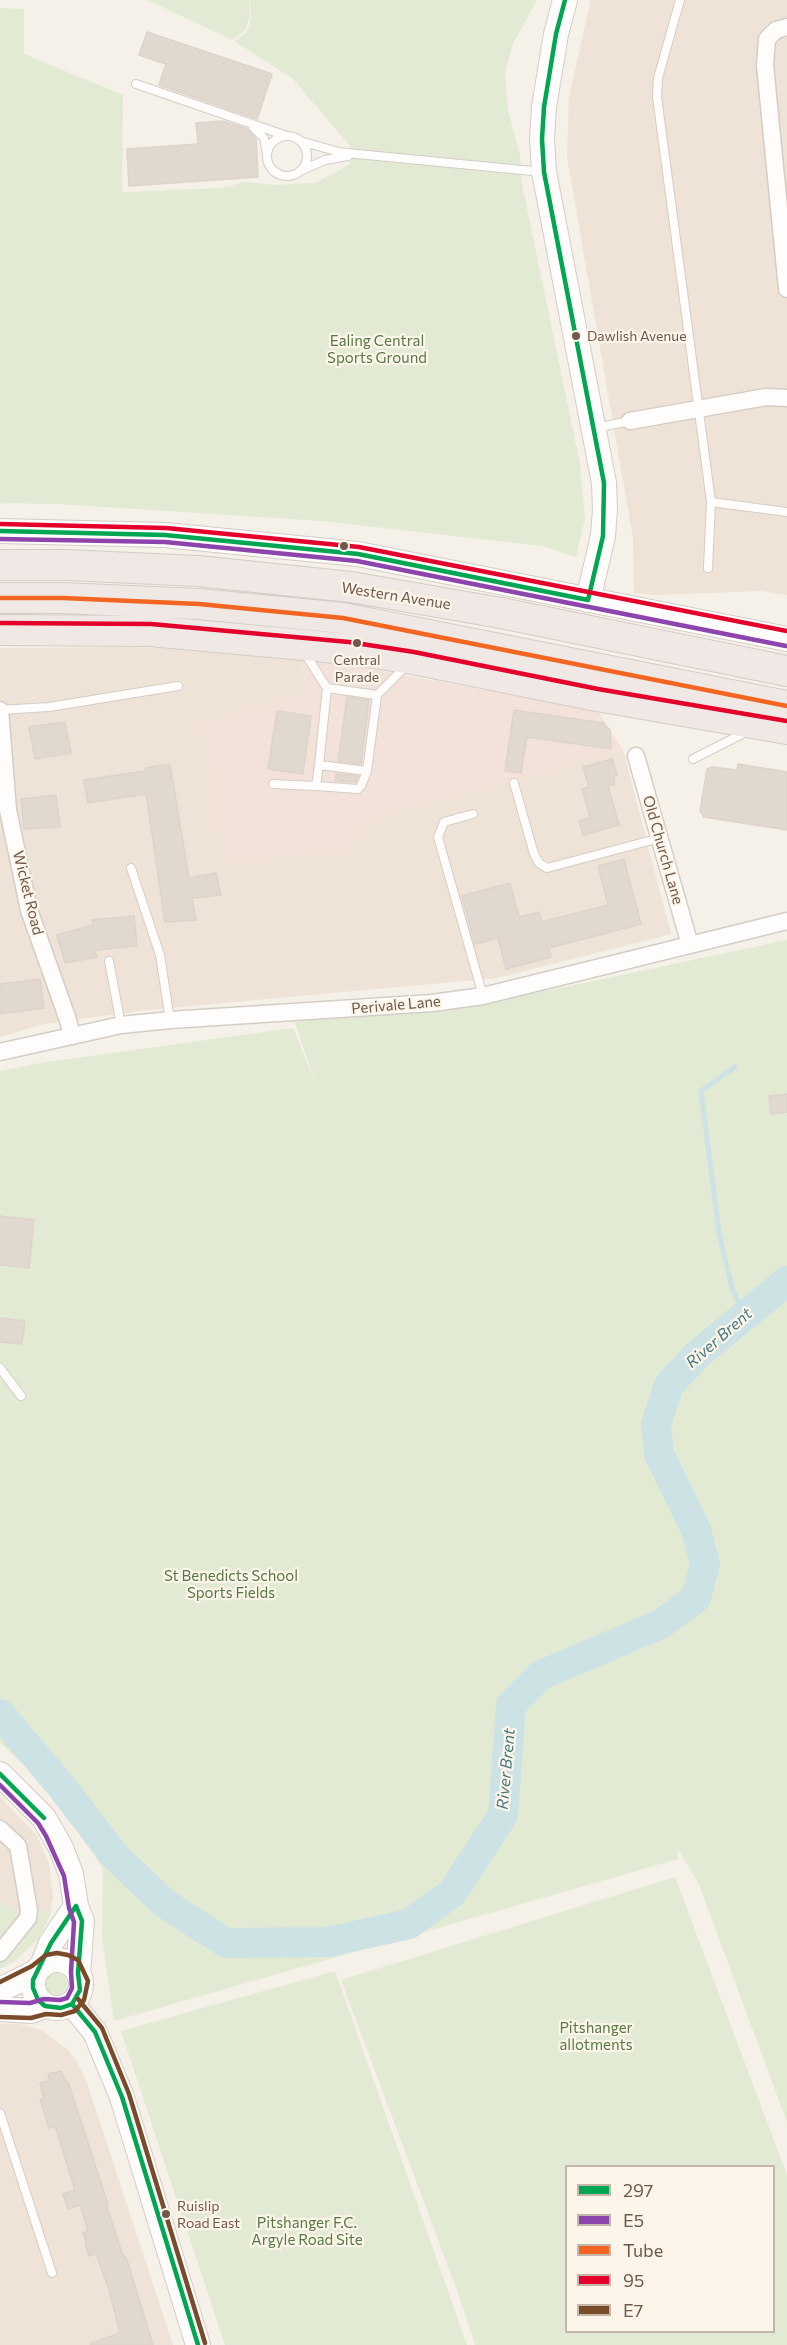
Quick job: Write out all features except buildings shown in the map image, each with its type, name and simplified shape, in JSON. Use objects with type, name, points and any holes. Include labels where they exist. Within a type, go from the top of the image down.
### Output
[{"type":"highway","name":"Western Avenue","points":[[0,565],[67,565],[198,572],[351,587],[501,614],[787,671]]},
{"type":"highway","name":"Western Avenue","points":[[0,598],[63,598],[199,604],[344,618],[787,706]]},
{"type":"highway","points":[[0,630],[150,631],[298,643],[413,659],[586,694],[773,727]]},
{"type":"main road","points":[[565,0],[556,34],[544,107],[544,172],[604,483],[603,536],[588,600]]},
{"type":"main road","points":[[0,531],[165,535],[358,554],[787,639]]},
{"type":"main road","points":[[0,1774],[44,1818],[53,1832],[70,1874],[76,1906],[82,1921],[78,1973],[80,1990],[72,2004],[61,2008],[45,2006],[31,2011],[0,2009]]},
{"type":"main road","points":[[45,2006],[34,1993],[33,1980],[51,1943],[76,1906]]},
{"type":"main road","points":[[0,1990],[49,1962],[66,1962],[78,1973]]},
{"type":"main road","points":[[72,2004],[95,2032],[122,2097],[198,2345]]},
{"type":"street","points":[[787,27],[776,30],[767,39],[765,64],[787,289]]},
{"type":"street","points":[[630,421],[766,396],[787,398]]},
{"type":"street","name":"Wicket Road","points":[[0,710],[8,810],[29,910],[72,1035]]},
{"type":"street","name":"Old Church Lane","points":[[636,756],[690,945]]},
{"type":"street","name":"Perivale Lane","points":[[0,1052],[121,1025],[373,1008],[483,996],[787,921]]},
{"type":"street","points":[[0,1829],[18,1846],[29,1910],[28,1918],[0,1953]]},
{"type":"lane","points":[[680,0],[658,78],[657,97],[711,502],[708,568]]},
{"type":"lane","points":[[136,84],[300,141],[339,152],[544,172]]},
{"type":"lane","points":[[248,123],[264,138],[267,157],[277,174],[291,176],[325,160],[357,154]]},
{"type":"lane","points":[[267,157],[271,144],[276,139],[287,136]]},
{"type":"lane","points":[[298,172],[306,161],[307,154],[300,141]]},
{"type":"lane","points":[[594,428],[630,421]]},
{"type":"lane","points":[[711,502],[787,512]]},
{"type":"lane","points":[[298,643],[327,688],[316,786]]},
{"type":"lane","points":[[273,784],[358,789],[367,771],[377,695],[413,659]]},
{"type":"lane","points":[[0,710],[50,707],[178,686]]},
{"type":"lane","points":[[327,688],[377,695]]},
{"type":"lane","points":[[693,759],[773,727]]},
{"type":"lane","points":[[319,765],[367,771]]},
{"type":"lane","points":[[513,783],[534,854],[539,863],[547,868],[660,838]]},
{"type":"lane","points":[[473,814],[444,822],[438,837],[483,996]]},
{"type":"lane","points":[[131,868],[160,955],[170,1020]]},
{"type":"lane","points":[[109,961],[121,1025]]},
{"type":"lane","points":[[0,1368],[21,1396]]},
{"type":"lane","points":[[0,2113],[52,2273]]},
{"type":"shaded area","points":[[591,0],[787,0],[787,595],[762,591],[654,595],[634,593],[633,538],[567,157],[569,96]]},
{"type":"shaded area","points":[[135,647],[301,656],[307,694],[344,850],[369,819],[623,750],[671,934],[497,978],[147,1010],[44,1024],[0,1037],[0,648]]},
{"type":"shaded area","points":[[301,656],[598,711],[623,750],[369,819],[344,850],[226,862],[203,723],[307,694]]},
{"type":"shaded area","points":[[0,1797],[36,1834],[49,1863],[53,1898],[48,1920],[38,1939],[16,1960],[0,1969]]},
{"type":"shaded area","points":[[0,2024],[20,2024],[41,2030],[67,2049],[77,2062],[87,2083],[173,2345],[0,2345]]},
{"type":"green space","points":[[148,0],[249,0],[250,17],[244,31],[232,40]]},
{"type":"green space","name":"Ealing Central Sports Ground","points":[[250,0],[537,0],[513,44],[505,72],[508,110],[520,155],[522,184],[580,464],[585,519],[576,557],[542,546],[322,521],[58,504],[0,503],[0,8],[24,9],[24,54],[123,95],[122,192],[221,188],[245,182],[275,185],[316,183],[350,164],[350,146],[293,79],[234,41],[246,33],[251,20]]},
{"type":"green space","name":"St Benedicts School Sports Fields","points":[[787,940],[787,2122],[698,1882],[677,1848],[678,1859],[114,2021],[102,1937],[103,1869],[54,1793],[0,1743],[0,1071],[40,1063],[293,1028],[315,1082],[295,1022],[551,990]]},
{"type":"green space","name":"Pitshanger allotments","points":[[675,1877],[787,2175],[787,2345],[475,2345],[458,2293],[341,1980]]},
{"type":"green space","points":[[2,1901],[18,1914],[0,1936],[0,1903]]},
{"type":"green space","points":[[51,1910],[38,1939],[16,1960],[0,1969],[0,1963],[36,1920],[40,1911]]},
{"type":"green space","name":"Pitshanger F.C. Argyle Road Site","points":[[335,1971],[467,2345],[225,2345],[121,2031]]},
{"type":"green space","points":[[56,1973],[64,1976],[67,1984],[64,1992],[56,1995],[48,1992],[45,1984],[48,1976]]},
{"type":"waterway","points":[[735,1067],[701,1091],[719,1233],[732,1288],[744,1316]]},
{"type":"waterway","name":"River Brent","points":[[0,1714],[61,1786],[114,1855],[164,1903],[226,1943],[328,1942],[409,1924],[452,1893],[503,1815],[511,1705],[541,1675],[661,1624],[696,1598],[705,1564],[696,1530],[659,1454],[656,1424],[669,1385],[698,1354],[787,1281]]},
{"type":"transit line","name":"297","points":[[565,0],[556,34],[544,107],[542,139],[544,172],[604,483],[603,536],[588,600]]},
{"type":"transit line","name":"95","points":[[0,524],[166,528],[359,547],[787,631]]},
{"type":"transit line","name":"297","points":[[0,531],[165,535],[358,554],[588,600]]},
{"type":"transit line","name":"E5","points":[[0,539],[165,542],[357,561],[786,646]]},
{"type":"transit line","name":"Tube","points":[[0,598],[63,598],[199,604],[343,618],[787,706]]},
{"type":"transit line","name":"95","points":[[0,623],[151,624],[349,642],[414,652],[598,689],[787,721]]},
{"type":"transit line","name":"297","points":[[0,1774],[44,1818]]},
{"type":"transit line","name":"E5","points":[[0,1785],[38,1823],[46,1836],[64,1876],[69,1908],[74,1922],[72,1988],[67,1998],[44,1999],[30,2003],[0,2002]]},
{"type":"transit line","name":"297","points":[[76,1906],[82,1921],[78,1973],[80,1990],[72,2004],[61,2008],[45,2006],[38,2000],[33,1988],[33,1980],[51,1943],[76,1906]]},
{"type":"transit line","name":"E7","points":[[0,1982],[32,1966],[46,1955],[57,1953],[78,1960],[88,1981],[84,2000],[75,2011],[31,2018],[0,2017]]},
{"type":"transit line","name":"E7","points":[[78,1999],[102,2028],[129,2094],[205,2343]]},
{"type":"transit line","name":"297","points":[[72,2004],[95,2032],[122,2097],[198,2345]]},
{"type":"place","name":"Dawlish Avenue","points":[[576,336]]},
{"type":"place","name":"Central Parade","points":[[357,643]]},
{"type":"place","name":"Ruislip Road East","points":[[166,2214]]}]
